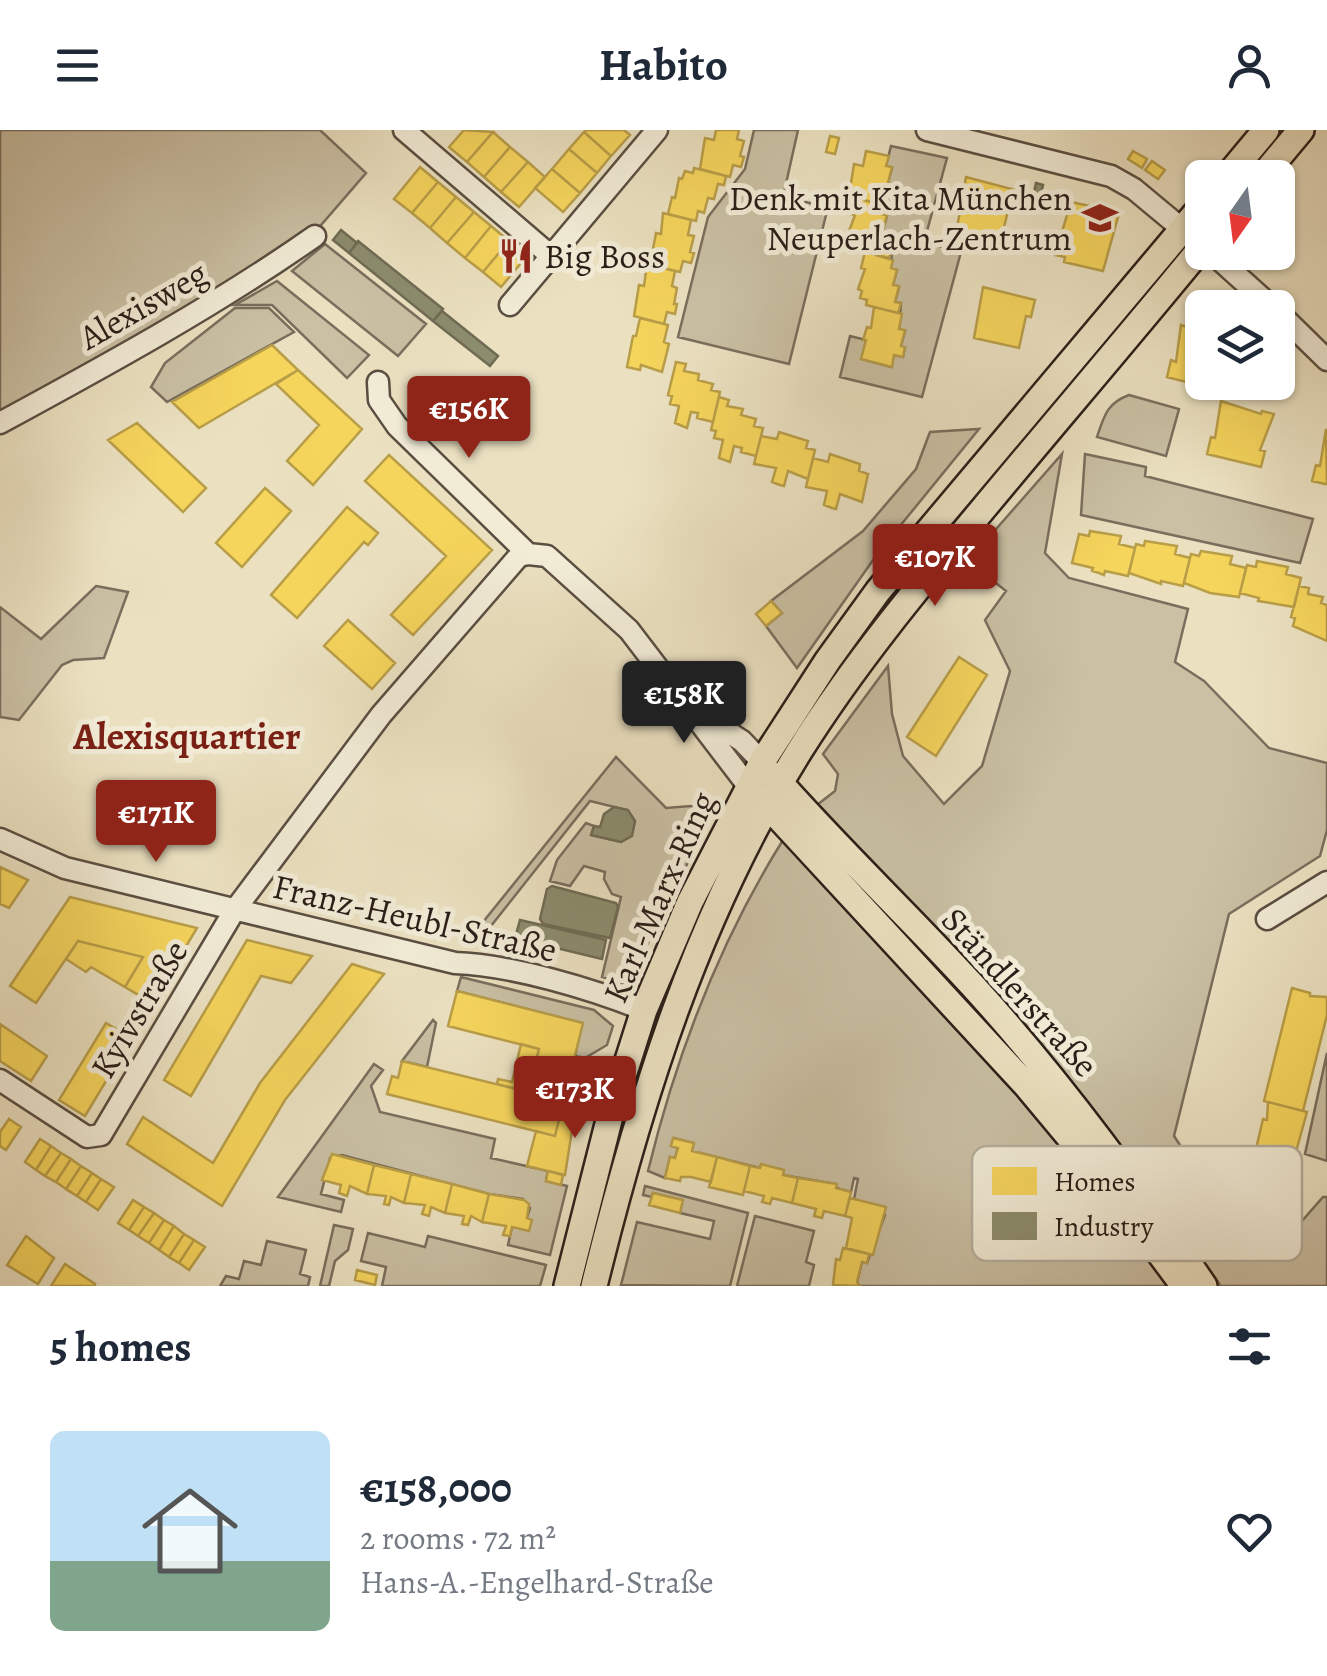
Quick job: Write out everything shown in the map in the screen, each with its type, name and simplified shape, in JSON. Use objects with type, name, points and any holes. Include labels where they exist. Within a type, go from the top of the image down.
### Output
[{"type":"main road","points":[[1241,160],[1266,130]]},
{"type":"main road","points":[[1276,160],[1301,130]]},
{"type":"main road","name":"Karl-Marx-Ring","points":[[568,1286],[609,1120],[644,1010],[690,902],[762,762],[878,591],[1185,253]]},
{"type":"main road","name":"Karl-Marx-Ring","points":[[594,1286],[630,1147],[670,1020],[719,900],[774,794],[832,701],[901,607],[1185,255]]},
{"type":"main road","name":"Ständlerstraße","points":[[762,762],[774,794],[1077,1146]]},
{"type":"main road","name":"Ständlerstraße","points":[[748,786],[774,794],[971,984],[1105,1146]]},
{"type":"main road","name":"Ständlerstraße","points":[[1166,1261],[1184,1286]]},
{"type":"main road","name":"Ständlerstraße","points":[[1187,1261],[1204,1286]]},
{"type":"street","points":[[404,130],[551,256]]},
{"type":"street","points":[[510,304],[657,130]]},
{"type":"street","points":[[927,130],[1111,176],[1134,189],[1185,232]]},
{"type":"street","name":"Alexisweg","points":[[0,423],[130,352],[270,268],[315,236]]},
{"type":"street","points":[[1231,270],[1253,290]]},
{"type":"street","points":[[1295,329],[1327,360]]},
{"type":"street","points":[[378,382],[379,400],[396,426],[528,554],[546,556],[628,630],[748,786]]},
{"type":"street","name":"Kyivstraße","points":[[0,1080],[87,1137],[95,1138],[109,1121],[234,911],[381,714],[518,556],[528,554]]},
{"type":"street","points":[[686,704],[742,741],[762,762]]},
{"type":"street","name":"Franz-Heubl-Straße","points":[[0,839],[65,868],[455,963],[486,964],[644,1010]]},
{"type":"street","points":[[1267,919],[1327,882]]},
{"type":"shaded area","points":[[0,130],[320,130],[366,173],[315,232],[0,417]]},
{"type":"shaded area","points":[[754,130],[798,130],[783,197],[828,207],[789,364],[678,337],[708,217],[745,169]]},
{"type":"shaded area","points":[[891,146],[947,158],[924,242],[961,252],[922,397],[840,377],[850,336],[866,340],[862,359],[891,367],[894,355],[903,357],[901,303],[895,302],[899,287],[893,285],[897,270],[891,268],[892,249],[886,247],[889,232],[883,230],[887,216],[881,214],[883,205],[879,204],[882,192],[890,194],[893,185],[888,183],[892,168],[886,166]]},
{"type":"shaded area","points":[[325,244],[426,324],[398,356],[292,271]]},
{"type":"shaded area","points":[[277,281],[369,355],[347,378],[272,305],[235,305]]},
{"type":"shaded area","points":[[235,308],[269,308],[294,332],[167,402],[151,387],[165,363]]},
{"type":"shaded area","points":[[1129,395],[1179,409],[1166,456],[1097,437],[1111,406]]},
{"type":"shaded area","points":[[979,429],[878,553],[797,668],[766,626],[782,613],[771,601],[863,531],[916,469],[930,432]]},
{"type":"shaded area","points":[[1062,454],[1045,553],[1069,578],[1188,609],[1175,662],[1204,681],[1269,748],[1327,763],[1327,830],[1320,856],[1229,914],[1174,1136],[1181,1146],[1116,1146],[1062,1073],[817,805],[835,791],[838,774],[823,754],[888,666],[892,714],[903,756],[944,804],[982,766],[1010,671],[985,620],[1006,591],[968,561]]},
{"type":"shaded area","points":[[1085,454],[1146,467],[1145,476],[1313,519],[1300,563],[1081,515]]},
{"type":"shaded area","points":[[96,586],[128,592],[104,658],[73,660],[62,665],[19,720],[0,717],[0,607],[41,639]]},
{"type":"shaded area","points":[[616,757],[666,808],[691,806],[707,815],[698,842],[627,985],[602,977],[621,897],[612,894],[604,879],[605,872],[584,866],[570,886],[550,881],[557,860],[586,823],[594,826],[592,835],[621,842],[631,836],[635,821],[627,810],[590,801],[479,946],[467,942]]},
{"type":"shaded area","points":[[783,840],[1064,1146],[972,1146],[972,1261],[1153,1261],[1172,1286],[860,1286],[857,1282],[862,1262],[867,1263],[885,1215],[854,1199],[858,1179],[854,1178],[851,1192],[836,1188],[836,1184],[783,1175],[783,1170],[692,1151],[693,1143],[674,1138],[671,1146],[678,1148],[675,1158],[670,1157],[665,1178],[648,1171],[672,1085],[702,1000]]},
{"type":"shaded area","points":[[712,886],[587,1286],[582,1286],[617,1123],[667,975]]},
{"type":"shaded area","points":[[461,977],[594,1010],[613,1026],[607,1045],[585,1058],[575,1056],[582,1023],[457,991]]},
{"type":"shaded area","points":[[433,1020],[436,1023],[427,1067],[402,1061]]},
{"type":"shaded area","points":[[1327,1053],[1327,1161],[1305,1154]]},
{"type":"shaded area","points":[[374,1064],[383,1070],[371,1086],[380,1112],[495,1139],[491,1158],[548,1171],[546,1181],[567,1186],[550,1255],[508,1245],[512,1227],[527,1218],[530,1208],[523,1199],[489,1194],[342,1155],[330,1158],[321,1194],[344,1200],[341,1212],[278,1197]]},
{"type":"shaded area","points":[[645,1186],[748,1213],[730,1286],[621,1285],[637,1222],[710,1239],[714,1221],[680,1213],[682,1200],[653,1193],[652,1197],[643,1195]]},
{"type":"shaded area","points":[[1327,1197],[1327,1286],[1221,1286],[1202,1261],[1302,1261],[1302,1221]]},
{"type":"shaded area","points":[[755,1216],[814,1231],[806,1262],[814,1265],[809,1286],[737,1286]]},
{"type":"shaded area","points":[[334,1225],[353,1229],[348,1250],[335,1261],[329,1286],[320,1286]]},
{"type":"shaded area","points":[[368,1233],[425,1247],[428,1236],[546,1265],[540,1286],[382,1286],[386,1267],[361,1261]]},
{"type":"shaded area","points":[[267,1241],[306,1250],[300,1274],[310,1277],[308,1286],[220,1286],[226,1276],[239,1279],[244,1261],[261,1265]]},
{"type":"building: Homes","points":[[464,130],[493,132],[467,162],[449,147]]},
{"type":"building: Homes","points":[[586,130],[624,130],[630,135],[611,156]]},
{"type":"building: Homes","points":[[716,130],[739,130],[737,139],[744,141],[741,167],[733,165],[730,177],[700,169],[705,138],[714,140]]},
{"type":"building: Homes","points":[[493,132],[510,147],[484,177],[467,162]]},
{"type":"building: Homes","points":[[584,132],[611,156],[597,173],[569,149]]},
{"type":"building: Homes","points":[[830,136],[839,138],[835,154],[826,152]]},
{"type":"building: Homes","points":[[510,147],[528,162],[501,192],[484,177]]},
{"type":"building: Homes","points":[[569,149],[597,173],[580,193],[552,169]]},
{"type":"building: Homes","points":[[866,151],[889,156],[886,166],[892,167],[888,183],[893,184],[891,194],[882,192],[879,204],[849,196],[854,164],[863,166]]},
{"type":"building: Homes","points":[[1133,151],[1147,159],[1142,168],[1128,159]]},
{"type":"building: Homes","points":[[1152,161],[1165,170],[1158,179],[1145,170]]},
{"type":"building: Homes","points":[[528,162],[545,177],[519,207],[501,192]]},
{"type":"building: Homes","points":[[420,167],[438,182],[412,213],[394,199]]},
{"type":"building: Homes","points":[[694,168],[726,176],[724,185],[718,184],[714,199],[708,198],[704,213],[698,211],[696,221],[668,214],[679,178],[685,171],[693,173]]},
{"type":"building: Homes","points":[[552,169],[580,193],[563,212],[535,188]]},
{"type":"building: Homes","points":[[966,177],[1019,191],[1015,209],[1009,207],[1001,239],[957,228]]},
{"type":"building: Homes","points":[[438,182],[456,197],[430,228],[412,213]]},
{"type":"building: Homes","points":[[456,197],[474,212],[447,243],[430,228]]},
{"type":"building: Homes","points":[[855,198],[883,205],[881,214],[887,215],[883,230],[889,232],[886,247],[892,248],[889,258],[857,250],[858,245],[851,244],[853,235],[848,234],[855,215],[851,214]]},
{"type":"building: Homes","points":[[1071,202],[1118,217],[1103,271],[1064,262],[1065,257],[1055,255]]},
{"type":"building: Homes","points":[[474,212],[491,226],[465,258],[447,243]]},
{"type":"building: Homes","points":[[663,213],[691,220],[688,235],[694,236],[690,252],[694,253],[691,263],[683,261],[680,272],[650,265],[656,233],[661,234]]},
{"type":"building: Homes","points":[[491,226],[509,241],[483,272],[465,258]]},
{"type":"building: Homes","points":[[509,241],[527,256],[501,287],[483,272]]},
{"type":"building: Homes","points":[[865,252],[893,260],[891,268],[897,270],[893,285],[899,286],[895,302],[901,303],[898,313],[866,305],[867,300],[860,298]]},
{"type":"building: Homes","points":[[647,264],[675,271],[675,314],[667,312],[664,324],[634,316]]},
{"type":"building: Homes","points":[[983,287],[1035,300],[1031,317],[1026,316],[1019,348],[974,338]]},
{"type":"building: Homes","points":[[874,307],[902,314],[899,329],[905,330],[901,346],[905,347],[903,357],[894,355],[892,367],[861,359]]},
{"type":"building: Homes","points":[[640,318],[668,325],[664,342],[669,344],[662,372],[641,365],[640,370],[627,367]]},
{"type":"building: Homes","points":[[1181,325],[1185,326],[1185,382],[1167,377],[1171,360],[1176,362]]},
{"type":"building: Homes","points":[[272,345],[298,370],[199,428],[172,402]]},
{"type":"building: Homes","points":[[676,362],[686,364],[684,371],[699,374],[698,380],[713,384],[711,390],[720,392],[713,422],[691,412],[687,428],[675,423],[679,406],[670,404],[672,396],[668,395]]},
{"type":"building: Homes","points":[[298,370],[362,429],[313,485],[287,461],[319,425],[276,384]]},
{"type":"building: Homes","points":[[719,397],[729,400],[727,406],[743,409],[741,415],[756,419],[754,426],[763,428],[756,456],[734,446],[730,462],[719,458],[723,440],[714,438],[716,431],[711,430]]},
{"type":"building: Homes","points":[[1221,401],[1261,414],[1274,414],[1260,450],[1265,451],[1261,467],[1207,454],[1211,437],[1215,438]]},
{"type":"building: Homes","points":[[137,423],[206,488],[183,512],[108,440]]},
{"type":"building: Homes","points":[[1326,429],[1325,484],[1312,481],[1316,465],[1320,466]]},
{"type":"building: Homes","points":[[779,432],[808,441],[806,448],[815,450],[808,479],[788,471],[784,486],[780,485],[772,482],[776,468],[754,464],[761,436],[777,439]]},
{"type":"building: Homes","points":[[830,454],[860,464],[859,471],[868,474],[862,502],[840,494],[836,509],[832,508],[824,505],[827,491],[806,487],[813,458],[828,462]]},
{"type":"building: Homes","points":[[389,455],[492,550],[413,635],[391,615],[446,556],[365,481]]},
{"type":"building: Homes","points":[[265,488],[291,511],[242,567],[216,543]]},
{"type":"building: Homes","points":[[347,507],[378,533],[368,545],[364,542],[297,618],[271,595]]},
{"type":"building: Homes","points":[[1090,531],[1121,536],[1119,544],[1135,548],[1128,576],[1105,571],[1104,575],[1072,563],[1079,534],[1089,536]]},
{"type":"building: Homes","points":[[1145,541],[1177,546],[1175,554],[1190,558],[1183,586],[1161,584],[1129,573],[1136,544],[1144,546]]},
{"type":"building: Homes","points":[[1201,551],[1232,556],[1230,564],[1246,568],[1239,597],[1210,593],[1184,583],[1191,554],[1199,556]]},
{"type":"building: Homes","points":[[1257,561],[1288,567],[1286,574],[1301,578],[1294,607],[1258,601],[1259,598],[1240,593],[1247,565],[1256,567]]},
{"type":"building: Homes","points":[[1299,586],[1309,588],[1308,594],[1323,597],[1321,603],[1327,605],[1327,641],[1293,626],[1295,618],[1291,617]]},
{"type":"building: Homes","points":[[771,601],[782,613],[766,626],[756,614]]},
{"type":"building: Homes","points":[[348,620],[395,663],[372,689],[324,646]]},
{"type":"building: Homes","points":[[959,657],[987,675],[936,756],[907,737]]},
{"type":"building: Homes","points":[[0,867],[28,880],[9,908],[0,904]]},
{"type":"building: Homes","points":[[70,897],[197,928],[152,1003],[125,987],[143,957],[78,941],[36,1003],[10,986]]},
{"type":"building: Homes","points":[[247,940],[312,956],[291,983],[261,976],[191,1096],[164,1080]]},
{"type":"building: Homes","points":[[78,941],[143,957],[125,987],[91,967],[86,972],[66,959]]},
{"type":"building: Homes","points":[[352,964],[384,974],[285,1100],[222,1206],[127,1144],[143,1117],[213,1163],[260,1083]]},
{"type":"building: Homes","points":[[1292,988],[1310,996],[1327,997],[1327,1015],[1303,1111],[1264,1101]]},
{"type":"building: Homes","points":[[457,991],[583,1023],[555,1136],[387,1094],[392,1076],[398,1078],[402,1061],[528,1092],[539,1049],[448,1026]]},
{"type":"building: Homes","points":[[106,1023],[132,1038],[85,1116],[59,1100]]},
{"type":"building: Homes","points":[[0,1024],[47,1056],[31,1081],[0,1061]]},
{"type":"building: Homes","points":[[521,1044],[539,1049],[528,1092],[497,1084],[498,1079],[512,1082]]},
{"type":"building: Homes","points":[[1268,1102],[1307,1112],[1298,1146],[1257,1146],[1263,1119],[1267,1120]]},
{"type":"building: Homes","points":[[562,1107],[574,1118],[565,1175],[527,1166],[536,1131],[555,1136]]},
{"type":"building: Homes","points":[[9,1119],[21,1127],[6,1150],[0,1146],[0,1132]]},
{"type":"building: Homes","points":[[673,1138],[694,1143],[692,1151],[717,1157],[711,1182],[691,1177],[681,1177],[680,1181],[665,1178],[670,1157],[675,1158],[678,1148],[671,1146]]},
{"type":"building: Homes","points":[[40,1139],[51,1146],[36,1170],[25,1162]]},
{"type":"building: Homes","points":[[51,1146],[61,1153],[45,1176],[36,1170]]},
{"type":"building: Homes","points":[[61,1153],[71,1159],[56,1182],[45,1176]]},
{"type":"building: Homes","points":[[332,1154],[374,1165],[367,1194],[350,1186],[347,1196],[339,1193],[341,1185],[322,1180]]},
{"type":"building: Homes","points":[[717,1157],[750,1166],[743,1195],[709,1187]]},
{"type":"building: Homes","points":[[71,1159],[81,1166],[66,1189],[56,1182]]},
{"type":"building: Homes","points":[[761,1164],[798,1178],[792,1203],[772,1198],[770,1204],[762,1202],[764,1196],[744,1191],[750,1166],[760,1168]]},
{"type":"building: Homes","points":[[374,1165],[411,1174],[404,1203],[391,1197],[389,1205],[384,1204],[386,1196],[367,1194]]},
{"type":"building: Homes","points":[[81,1166],[92,1173],[77,1196],[66,1189]]},
{"type":"building: Homes","points":[[548,1171],[563,1175],[561,1185],[546,1181]]},
{"type":"building: Homes","points":[[92,1173],[101,1179],[86,1202],[77,1196]]},
{"type":"building: Homes","points":[[411,1174],[452,1184],[445,1213],[431,1207],[429,1216],[422,1214],[425,1205],[404,1203]]},
{"type":"building: Homes","points":[[798,1178],[837,1184],[836,1188],[851,1192],[845,1216],[824,1211],[822,1218],[814,1216],[816,1209],[792,1203]]},
{"type":"building: Homes","points":[[101,1179],[114,1187],[98,1210],[86,1202]]},
{"type":"building: Homes","points":[[452,1184],[489,1194],[482,1222],[471,1216],[468,1225],[462,1224],[464,1216],[445,1213]]},
{"type":"building: Homes","points":[[653,1193],[683,1200],[680,1213],[649,1205]]},
{"type":"building: Homes","points":[[489,1194],[529,1204],[529,1231],[512,1227],[510,1236],[503,1235],[506,1226],[482,1222]]},
{"type":"building: Homes","points":[[850,1198],[886,1207],[873,1255],[846,1248],[852,1218],[845,1216]]},
{"type":"building: Homes","points":[[133,1200],[144,1207],[129,1230],[118,1223]]},
{"type":"building: Homes","points":[[144,1207],[154,1213],[138,1236],[129,1230]]},
{"type":"building: Homes","points":[[154,1213],[164,1220],[149,1243],[138,1236]]},
{"type":"building: Homes","points":[[164,1220],[174,1226],[159,1250],[149,1243]]},
{"type":"building: Homes","points":[[174,1226],[184,1234],[169,1257],[159,1250]]},
{"type":"building: Homes","points":[[184,1234],[194,1240],[179,1263],[169,1257]]},
{"type":"building: Homes","points":[[26,1236],[54,1258],[38,1284],[7,1265]]},
{"type":"building: Homes","points":[[194,1240],[205,1247],[189,1270],[179,1263]]},
{"type":"building: Homes","points":[[843,1248],[869,1254],[867,1263],[862,1262],[857,1282],[860,1286],[833,1285],[836,1259],[840,1260]]},
{"type":"building: Homes","points":[[65,1264],[95,1284],[94,1286],[51,1286]]},
{"type":"building: Homes","points":[[357,1270],[377,1275],[375,1285],[355,1280]]},
{"type":"building: Industry","points":[[1036,183],[1043,185],[1037,212],[1030,210]]},
{"type":"building: Industry","points":[[341,230],[357,243],[349,253],[333,240]]},
{"type":"building: Industry","points":[[358,241],[443,309],[433,321],[349,253]]},
{"type":"building: Industry","points":[[442,311],[498,356],[490,366],[433,321]]},
{"type":"building: Industry","points":[[614,807],[628,810],[635,821],[632,836],[621,842],[591,835],[594,826],[600,827],[604,814]]},
{"type":"building: Industry","points":[[552,886],[616,903],[610,938],[543,924],[540,919],[547,889]]},
{"type":"building: Industry","points":[[520,920],[606,940],[602,959],[515,938]]},
{"type":"place","name":"Denk mit Kita München Neuperlach-Zentrum","points":[[1100,218]]},
{"type":"place","name":"Big Boss","points":[[516,256]]},
{"type":"district","name":"Alexisquartier","points":[[187,736]]}]
